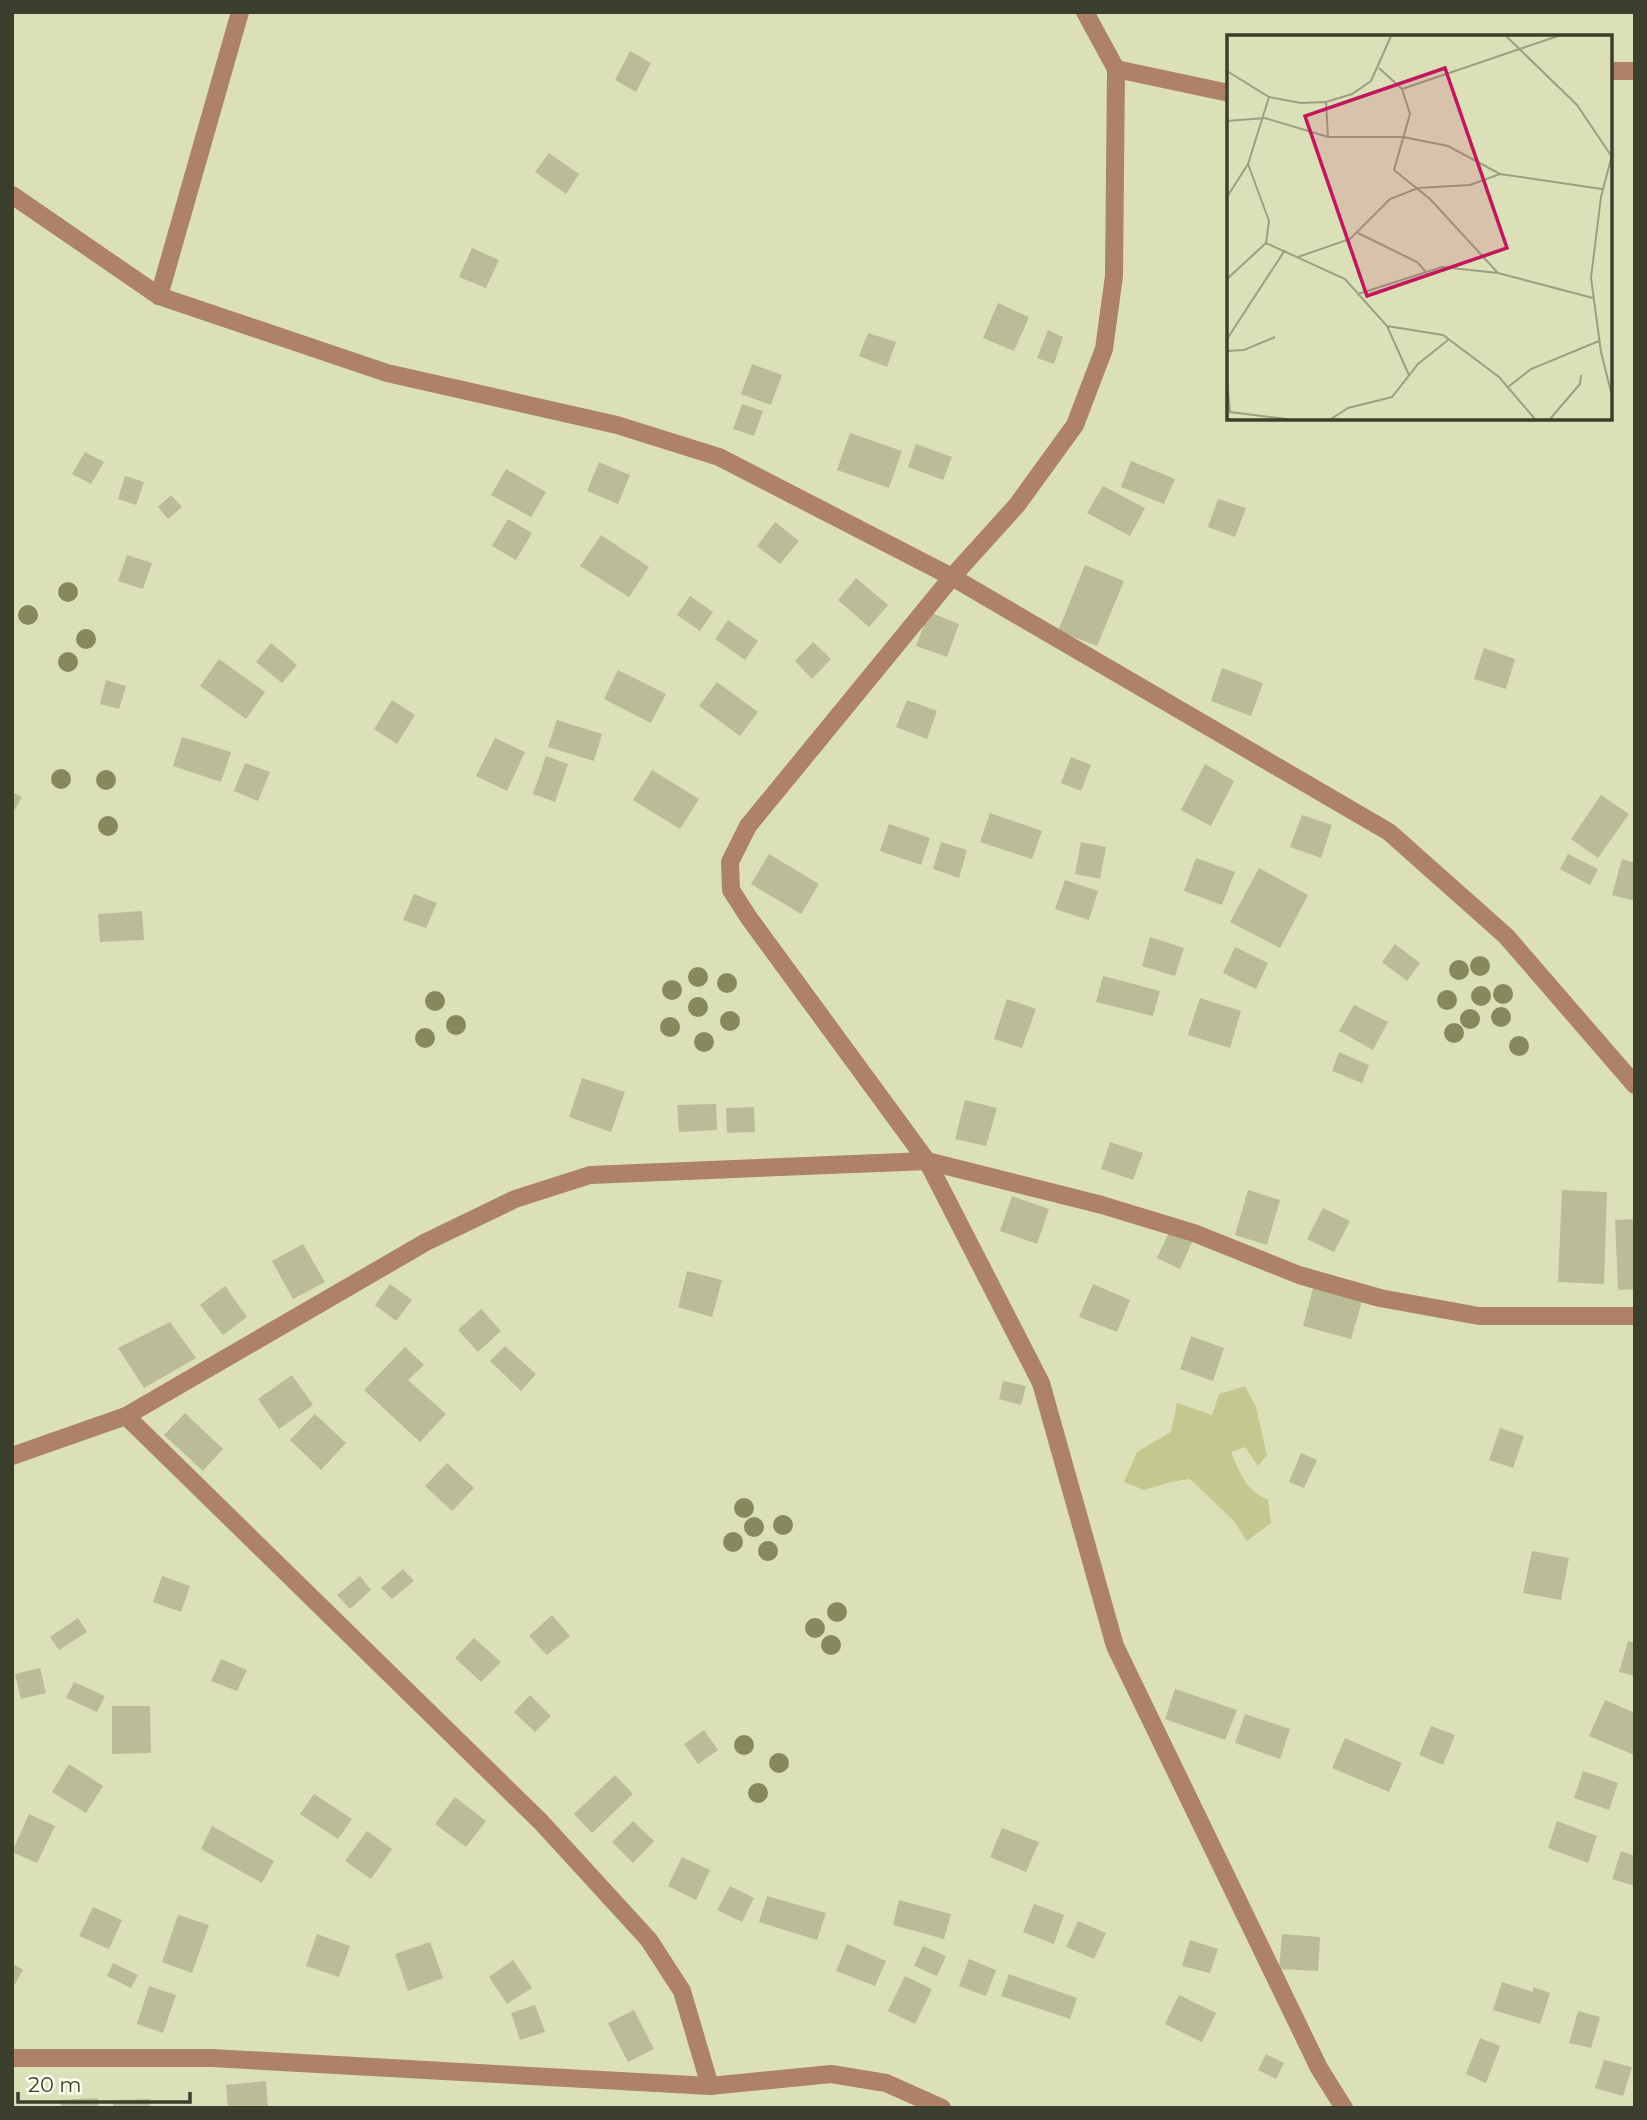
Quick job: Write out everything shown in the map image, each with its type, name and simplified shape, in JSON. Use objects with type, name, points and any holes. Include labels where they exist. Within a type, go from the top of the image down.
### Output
[{"type":"street","points":[[159,296],[240,12]]},
{"type":"street","points":[[1085,12],[1116,69],[1114,276],[1104,349],[1075,425],[1017,505],[952,577],[748,826],[730,862],[731,890],[927,1161],[1041,1383],[1115,1646],[1319,2068],[1344,2108]]},
{"type":"street","points":[[1116,69],[1227,93]]},
{"type":"street","points":[[1612,71],[1635,71]]},
{"type":"street","points":[[12,195],[159,296],[387,373],[617,425],[719,457],[952,577],[1389,832],[1506,936],[1635,1085]]},
{"type":"street","points":[[12,1456],[126,1416],[414,1249],[515,1199],[590,1175],[927,1161],[1102,1205],[1194,1233],[1299,1275],[1380,1298],[1479,1316],[1635,1316]]},
{"type":"street","points":[[126,1416],[541,1822],[649,1940],[682,1991],[710,2086]]},
{"type":"street","points":[[12,2058],[212,2058],[710,2086],[831,2074],[886,2083],[942,2108]]},
{"type":"green space","points":[[1245,1386],[1256,1407],[1267,1455],[1258,1466],[1245,1447],[1231,1452],[1249,1486],[1268,1500],[1271,1523],[1247,1541],[1233,1520],[1190,1479],[1144,1490],[1124,1482],[1137,1452],[1171,1432],[1177,1403],[1212,1415],[1219,1394]]},
{"type":"building","points":[[630,51],[651,63],[636,92],[615,80]]},
{"type":"building","points":[[549,153],[579,174],[566,194],[535,172]]},
{"type":"building","points":[[472,248],[499,260],[486,288],[459,277]]},
{"type":"building","points":[[998,303],[1029,317],[1014,351],[983,338]]},
{"type":"building","points":[[1048,330],[1063,337],[1054,364],[1037,358]]},
{"type":"building","points":[[868,333],[896,342],[887,367],[859,356]]},
{"type":"building","points":[[752,364],[782,375],[771,405],[741,394]]},
{"type":"building","points":[[742,404],[763,411],[754,436],[733,429]]},
{"type":"building","points":[[850,433],[902,451],[889,488],[837,470]]},
{"type":"building","points":[[916,444],[952,457],[943,480],[908,467]]},
{"type":"building","points":[[85,452],[104,462],[91,484],[72,474]]},
{"type":"building","points":[[1131,461],[1175,479],[1164,504],[1121,487]]},
{"type":"building","points":[[599,462],[630,475],[618,504],[587,491]]},
{"type":"building","points":[[506,469],[546,492],[531,517],[491,495]]},
{"type":"building","points":[[125,476],[144,482],[136,505],[118,499]]},
{"type":"building","points":[[1103,486],[1145,508],[1130,536],[1087,513]]},
{"type":"building","points":[[171,495],[182,507],[168,519],[158,507]]},
{"type":"building","points":[[1218,499],[1246,508],[1235,537],[1208,527]]},
{"type":"building","points":[[508,519],[532,533],[516,560],[492,546]]},
{"type":"building","points":[[775,522],[799,541],[780,564],[757,546]]},
{"type":"building","points":[[601,535],[649,567],[629,597],[580,566]]},
{"type":"building","points":[[127,555],[152,563],[143,589],[118,581]]},
{"type":"building","points":[[1085,565],[1124,581],[1097,646],[1058,631]]},
{"type":"building","points":[[856,578],[888,605],[869,627],[838,600]]},
{"type":"building","points":[[690,596],[713,612],[700,631],[677,615]]},
{"type":"building","points":[[929,612],[959,624],[947,657],[916,646]]},
{"type":"building","points":[[728,620],[758,641],[745,660],[715,639]]},
{"type":"building","points":[[813,642],[831,659],[812,679],[795,661]]},
{"type":"building","points":[[271,643],[297,665],[282,683],[256,662]]},
{"type":"building","points":[[1484,648],[1515,659],[1506,689],[1474,679]]},
{"type":"building","points":[[219,659],[265,692],[246,719],[200,686]]},
{"type":"building","points":[[1222,668],[1263,683],[1251,716],[1211,701]]},
{"type":"building","points":[[618,670],[666,694],[651,723],[604,699]]},
{"type":"building","points":[[106,680],[126,686],[119,709],[100,704]]},
{"type":"building","points":[[717,682],[758,712],[740,736],[699,706]]},
{"type":"building","points":[[392,700],[415,715],[397,744],[374,729]]},
{"type":"building","points":[[907,700],[937,711],[927,739],[896,727]]},
{"type":"building","points":[[557,720],[602,734],[594,761],[548,747]]},
{"type":"building","points":[[182,737],[231,752],[221,782],[173,766]]},
{"type":"building","points":[[495,738],[525,752],[507,791],[476,776]]},
{"type":"building","points":[[546,756],[568,764],[555,802],[533,794]]},
{"type":"building","points":[[1071,757],[1091,765],[1081,791],[1061,783]]},
{"type":"building","points":[[245,763],[270,772],[258,801],[234,791]]},
{"type":"building","points":[[1205,764],[1234,781],[1211,826],[1181,810]]},
{"type":"building","points":[[652,770],[699,799],[680,829],[633,800]]},
{"type":"building","points":[[12,792],[22,797],[12,815]]},
{"type":"building","points":[[1601,795],[1629,814],[1598,858],[1571,839]]},
{"type":"building","points":[[990,813],[1042,831],[1032,859],[980,842]]},
{"type":"building","points":[[1302,815],[1332,825],[1321,858],[1290,847]]},
{"type":"building","points":[[889,824],[930,838],[921,865],[880,851]]},
{"type":"building","points":[[941,842],[967,850],[959,878],[933,869]]},
{"type":"building","points":[[1081,842],[1106,847],[1100,879],[1075,874]]},
{"type":"building","points":[[769,854],[819,884],[801,914],[751,884]]},
{"type":"building","points":[[1568,854],[1598,869],[1590,885],[1560,869]]},
{"type":"building","points":[[1196,858],[1235,872],[1222,905],[1184,891]]},
{"type":"building","points":[[1622,859],[1635,863],[1635,901],[1612,895]]},
{"type":"building","points":[[1259,868],[1308,895],[1280,948],[1230,922]]},
{"type":"building","points":[[1065,880],[1098,891],[1089,920],[1055,909]]},
{"type":"building","points":[[414,894],[437,903],[426,928],[403,920]]},
{"type":"building","points":[[142,911],[144,940],[100,942],[98,914]]},
{"type":"building","points":[[1150,937],[1184,948],[1175,976],[1142,966]]},
{"type":"building","points":[[1395,944],[1420,963],[1407,981],[1382,962]]},
{"type":"building","points":[[1235,947],[1268,963],[1256,989],[1223,973]]},
{"type":"building","points":[[1103,976],[1160,991],[1153,1016],[1096,1002]]},
{"type":"building","points":[[1200,998],[1241,1011],[1230,1048],[1188,1035]]},
{"type":"building","points":[[1007,999],[1036,1009],[1022,1048],[994,1039]]},
{"type":"building","points":[[1354,1005],[1388,1022],[1373,1050],[1339,1031]]},
{"type":"building","points":[[1339,1052],[1369,1065],[1362,1083],[1332,1071]]},
{"type":"building","points":[[582,1078],[625,1092],[611,1132],[569,1117]]},
{"type":"building","points":[[965,1100],[997,1108],[986,1146],[955,1139]]},
{"type":"building","points":[[716,1104],[717,1130],[679,1132],[677,1105]]},
{"type":"building","points":[[754,1107],[755,1132],[727,1133],[726,1108]]},
{"type":"building","points":[[1110,1142],[1143,1153],[1133,1180],[1101,1169]]},
{"type":"building","points":[[1248,1190],[1280,1200],[1267,1245],[1235,1235]]},
{"type":"building","points":[[1562,1190],[1607,1192],[1604,1284],[1558,1282]]},
{"type":"building","points":[[1012,1196],[1049,1209],[1037,1244],[1000,1231]]},
{"type":"building","points":[[1323,1208],[1350,1221],[1334,1252],[1307,1239]]},
{"type":"building","points":[[1635,1219],[1635,1289],[1618,1290],[1615,1220]]},
{"type":"building","points":[[1170,1230],[1193,1240],[1180,1269],[1157,1258]]},
{"type":"building","points":[[303,1244],[325,1282],[293,1299],[272,1261]]},
{"type":"building","points":[[687,1271],[722,1280],[712,1317],[678,1307]]},
{"type":"building","points":[[390,1284],[412,1300],[396,1321],[375,1305]]},
{"type":"building","points":[[1093,1284],[1130,1300],[1117,1332],[1079,1317]]},
{"type":"building","points":[[1314,1284],[1363,1298],[1351,1339],[1303,1326]]},
{"type":"building","points":[[225,1286],[247,1317],[223,1335],[200,1305]]},
{"type":"building","points":[[481,1309],[501,1331],[478,1352],[458,1330]]},
{"type":"building","points":[[170,1322],[196,1358],[144,1388],[118,1348]]},
{"type":"building","points":[[1191,1336],[1224,1348],[1213,1381],[1180,1369]]},
{"type":"building","points":[[505,1346],[536,1374],[521,1391],[490,1361]]},
{"type":"building","points":[[405,1347],[424,1365],[408,1380],[446,1414],[420,1442],[364,1390]]},
{"type":"building","points":[[292,1375],[313,1405],[279,1429],[258,1399]]},
{"type":"building","points":[[1003,1381],[1026,1386],[1021,1405],[999,1399]]},
{"type":"building","points":[[185,1413],[223,1449],[203,1471],[164,1435]]},
{"type":"building","points":[[315,1414],[346,1443],[321,1470],[290,1440]]},
{"type":"building","points":[[1500,1428],[1524,1436],[1513,1468],[1489,1460]]},
{"type":"building","points":[[1301,1453],[1317,1460],[1304,1488],[1289,1482]]},
{"type":"building","points":[[447,1463],[474,1488],[452,1511],[425,1486]]},
{"type":"building","points":[[1532,1551],[1569,1558],[1561,1600],[1523,1593]]},
{"type":"building","points":[[403,1569],[414,1581],[392,1599],[381,1588]]},
{"type":"building","points":[[162,1576],[190,1586],[181,1612],[153,1602]]},
{"type":"building","points":[[360,1576],[371,1590],[350,1609],[337,1595]]},
{"type":"building","points":[[552,1615],[570,1636],[547,1655],[529,1636]]},
{"type":"building","points":[[78,1618],[87,1632],[59,1650],[50,1637]]},
{"type":"building","points":[[474,1638],[501,1662],[481,1682],[455,1658]]},
{"type":"building","points":[[1628,1641],[1635,1643],[1635,1676],[1619,1672]]},
{"type":"building","points":[[221,1659],[247,1670],[237,1691],[211,1681]]},
{"type":"building","points":[[40,1668],[46,1693],[21,1699],[15,1674]]},
{"type":"building","points":[[74,1682],[105,1696],[97,1712],[66,1698]]},
{"type":"building","points":[[1175,1689],[1237,1710],[1225,1740],[1165,1719]]},
{"type":"building","points":[[530,1695],[551,1716],[535,1732],[514,1712]]},
{"type":"building","points":[[1605,1700],[1635,1713],[1634,1755],[1589,1736]]},
{"type":"building","points":[[112,1706],[150,1706],[151,1753],[112,1754]]},
{"type":"building","points":[[1245,1714],[1290,1729],[1280,1759],[1235,1743]]},
{"type":"building","points":[[1431,1726],[1455,1735],[1443,1765],[1419,1755]]},
{"type":"building","points":[[704,1730],[718,1750],[698,1764],[684,1744]]},
{"type":"building","points":[[1345,1738],[1402,1763],[1389,1792],[1332,1768]]},
{"type":"building","points":[[69,1764],[103,1786],[86,1813],[52,1792]]},
{"type":"building","points":[[1583,1771],[1618,1783],[1609,1810],[1574,1798]]},
{"type":"building","points":[[615,1775],[633,1794],[592,1833],[574,1814]]},
{"type":"building","points":[[314,1794],[352,1819],[338,1839],[300,1814]]},
{"type":"building","points":[[455,1797],[486,1821],[466,1847],[435,1824]]},
{"type":"building","points":[[29,1814],[55,1826],[37,1863],[12,1852]]},
{"type":"building","points":[[633,1821],[654,1841],[633,1863],[612,1842]]},
{"type":"building","points":[[1557,1821],[1597,1836],[1588,1863],[1548,1848]]},
{"type":"building","points":[[212,1826],[274,1861],[262,1883],[201,1849]]},
{"type":"building","points":[[1002,1828],[1039,1842],[1026,1872],[990,1857]]},
{"type":"building","points":[[367,1831],[392,1849],[371,1879],[345,1861]]},
{"type":"building","points":[[1621,1851],[1635,1856],[1635,1886],[1612,1879]]},
{"type":"building","points":[[682,1857],[710,1870],[696,1900],[668,1886]]},
{"type":"building","points":[[730,1886],[754,1898],[742,1922],[717,1910]]},
{"type":"building","points":[[767,1896],[826,1913],[817,1940],[759,1922]]},
{"type":"building","points":[[899,1900],[951,1914],[944,1939],[893,1925]]},
{"type":"building","points":[[1034,1904],[1064,1915],[1054,1944],[1023,1932]]},
{"type":"building","points":[[93,1907],[122,1920],[109,1949],[79,1936]]},
{"type":"building","points":[[178,1915],[209,1925],[192,1973],[162,1962]]},
{"type":"building","points":[[1078,1921],[1106,1933],[1094,1959],[1066,1947]]},
{"type":"building","points":[[317,1934],[350,1946],[339,1977],[306,1966]]},
{"type":"building","points":[[1282,1934],[1320,1937],[1318,1971],[1279,1969]]},
{"type":"building","points":[[1190,1940],[1218,1949],[1210,1973],[1182,1966]]},
{"type":"building","points":[[430,1942],[443,1978],[408,1991],[395,1954]]},
{"type":"building","points":[[847,1944],[886,1961],[875,1986],[836,1971]]},
{"type":"building","points":[[923,1946],[946,1956],[937,1976],[914,1966]]},
{"type":"building","points":[[969,1959],[996,1970],[986,1996],[959,1986]]},
{"type":"building","points":[[513,1960],[532,1988],[507,2004],[489,1977]]},
{"type":"building","points":[[12,1963],[23,1970],[12,1989]]},
{"type":"building","points":[[113,1963],[138,1975],[131,1988],[107,1976]]},
{"type":"building","points":[[1009,1974],[1077,1998],[1070,2019],[1001,1996]]},
{"type":"building","points":[[905,1976],[932,1989],[915,2024],[888,2011]]},
{"type":"building","points":[[1502,1982],[1533,1992],[1533,1987],[1550,1993],[1540,2024],[1493,2010]]},
{"type":"building","points":[[149,1986],[176,1995],[163,2033],[137,2024]]},
{"type":"building","points":[[1179,1995],[1216,2013],[1202,2042],[1165,2024]]},
{"type":"building","points":[[535,2005],[545,2032],[520,2040],[511,2013]]},
{"type":"building","points":[[634,2010],[654,2049],[628,2062],[608,2023]]},
{"type":"building","points":[[1578,2011],[1600,2017],[1591,2048],[1569,2043]]},
{"type":"building","points":[[1480,2038],[1500,2046],[1486,2083],[1466,2074]]},
{"type":"building","points":[[1266,2054],[1284,2063],[1276,2079],[1258,2070]]},
{"type":"building","points":[[1604,2060],[1632,2067],[1623,2096],[1595,2088]]},
{"type":"building","points":[[266,2081],[268,2108],[228,2108],[226,2085]]},
{"type":"building","points":[[98,2098],[99,2108],[61,2108],[60,2100]]},
{"type":"building","points":[[150,2099],[150,2108],[113,2108],[113,2100]]}]
